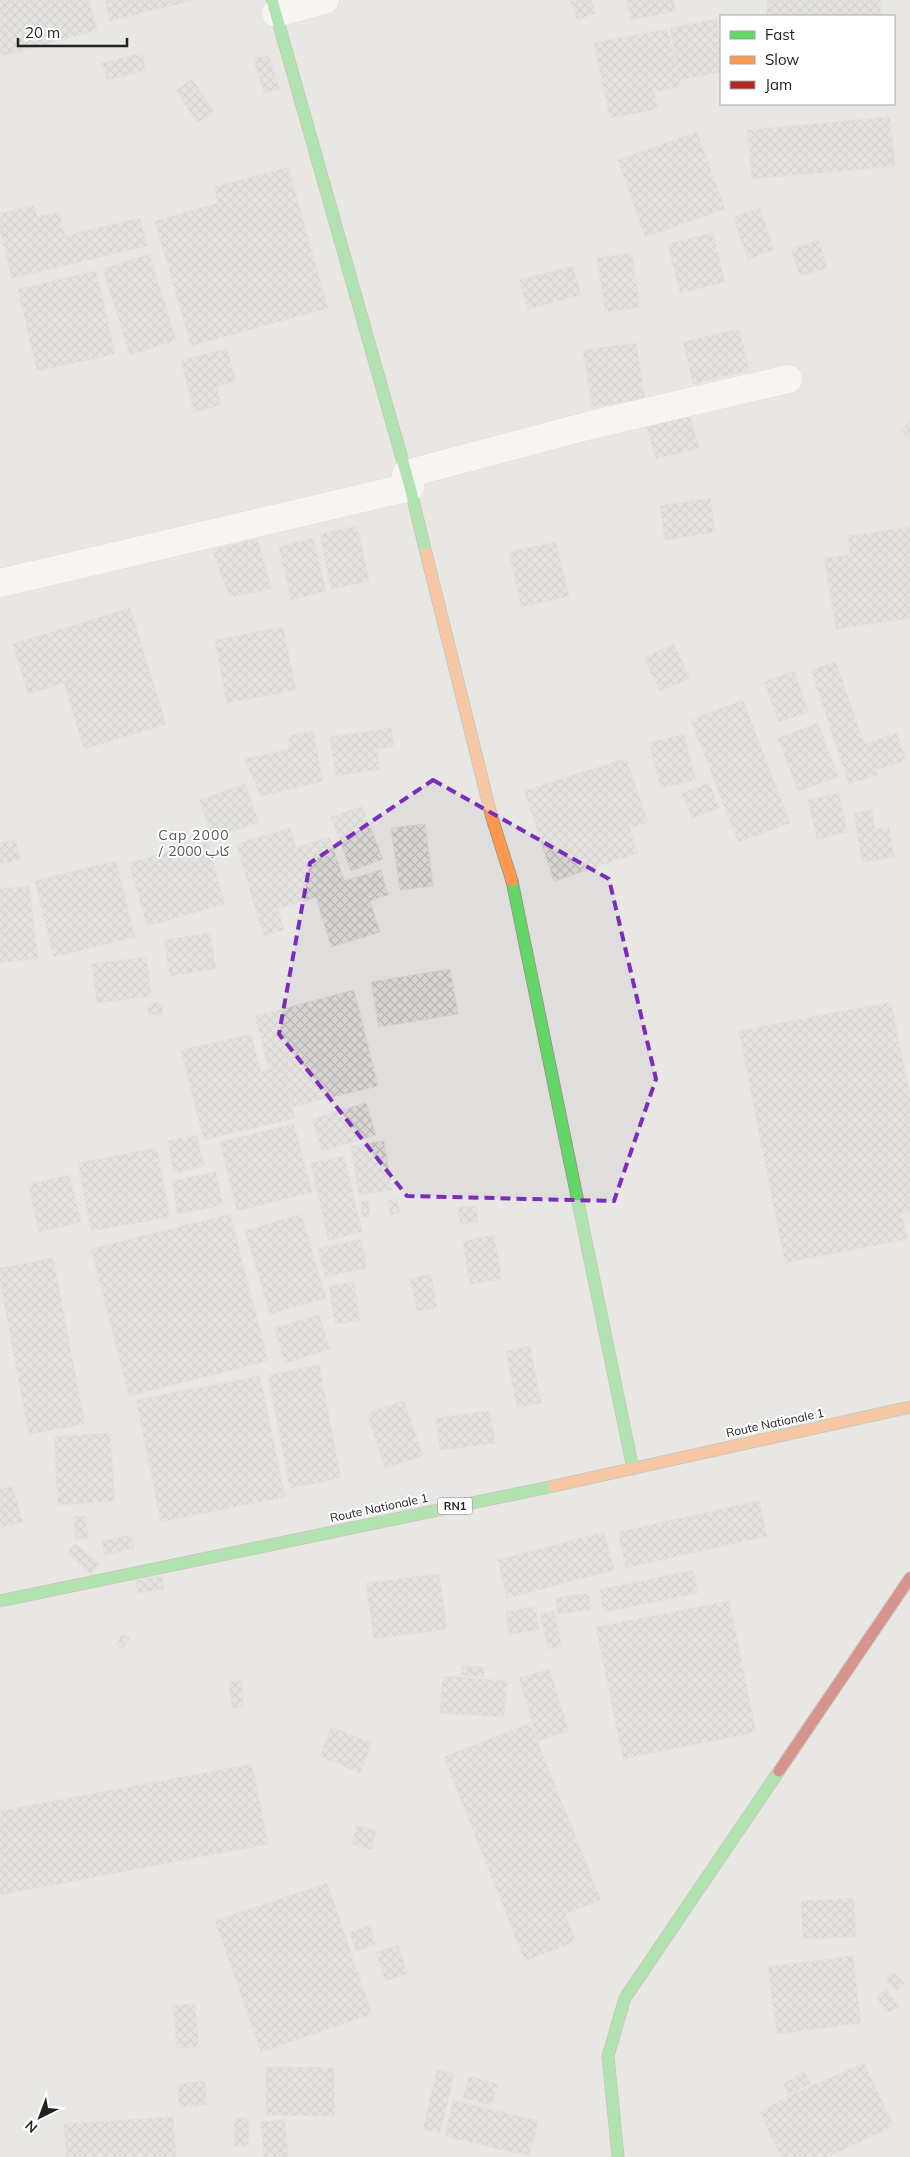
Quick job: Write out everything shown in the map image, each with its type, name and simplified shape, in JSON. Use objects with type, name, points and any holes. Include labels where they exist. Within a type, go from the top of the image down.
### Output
[{"type":"street","points":[[324,0],[274,6],[408,480],[492,818],[514,888],[633,1469]]},
{"type":"street","points":[[0,583],[408,480],[592,425],[788,379]]},
{"type":"street","name":"Route Nationale 1","points":[[0,1600],[633,1469],[910,1408]]},
{"type":"street","points":[[618,2157],[608,2056],[625,1998],[910,1578]]},
{"type":"highlighted area","points":[[433,780],[609,879],[656,1079],[614,1201],[407,1196],[279,1034],[310,863]]},
{"type":"shaded area","points":[[0,0],[910,0],[910,2157],[0,2157]]},
{"type":"building","points":[[0,0],[89,0],[97,30],[0,57]]},
{"type":"building","points":[[105,0],[194,0],[110,21]]},
{"type":"building","points":[[570,0],[591,0],[596,13],[577,20]]},
{"type":"building","points":[[626,0],[673,0],[676,11],[631,20]]},
{"type":"building","points":[[768,0],[881,0],[880,15],[766,15]]},
{"type":"building","points":[[716,19],[720,42],[720,72],[680,80],[670,28]]},
{"type":"building","points":[[667,29],[680,80],[679,87],[654,92],[658,109],[610,118],[594,43]]},
{"type":"building","points":[[142,53],[146,70],[107,80],[102,63]]},
{"type":"building","points":[[269,56],[280,89],[264,93],[253,58]]},
{"type":"building","points":[[192,79],[214,112],[197,123],[176,90]]},
{"type":"building","points":[[890,117],[895,166],[752,179],[747,130]]},
{"type":"building","points":[[697,132],[725,209],[645,237],[618,160]]},
{"type":"building","points":[[288,167],[328,308],[191,346],[155,221],[218,203],[214,187]]},
{"type":"building","points":[[34,205],[37,217],[59,212],[65,236],[140,218],[147,246],[12,278],[0,230],[0,214]]},
{"type":"building","points":[[760,208],[774,250],[748,259],[733,217]]},
{"type":"building","points":[[713,233],[725,282],[680,293],[668,244]]},
{"type":"building","points":[[819,240],[827,268],[800,276],[791,249]]},
{"type":"building","points":[[632,253],[640,307],[605,312],[597,258]]},
{"type":"building","points":[[149,254],[176,340],[130,355],[103,269]]},
{"type":"building","points":[[573,266],[581,295],[528,309],[519,280]]},
{"type":"building","points":[[96,271],[115,354],[37,371],[18,289]]},
{"type":"building","points":[[739,329],[749,370],[693,384],[683,342]]},
{"type":"building","points":[[636,343],[645,399],[592,407],[583,350]]},
{"type":"building","points":[[227,349],[236,381],[217,386],[221,405],[194,412],[181,360]]},
{"type":"building","points":[[690,415],[699,448],[656,459],[647,427]]},
{"type":"building","points":[[910,421],[910,440],[900,430]]},
{"type":"building","points":[[710,498],[715,532],[665,540],[660,506]]},
{"type":"building","points":[[357,526],[369,581],[331,589],[320,534]]},
{"type":"building","points":[[910,527],[910,618],[836,629],[824,558],[850,555],[848,536]]},
{"type":"building","points":[[313,538],[326,591],[291,600],[279,547]]},
{"type":"building","points":[[257,539],[272,589],[230,597],[212,550]]},
{"type":"building","points":[[556,542],[569,596],[521,607],[509,552]]},
{"type":"building","points":[[130,608],[166,724],[84,749],[64,683],[28,694],[13,644]]},
{"type":"building","points":[[283,627],[296,690],[227,703],[215,640]]},
{"type":"building","points":[[674,644],[690,678],[660,691],[644,658]]},
{"type":"building","points":[[836,662],[864,744],[897,733],[906,760],[876,770],[878,775],[849,784],[811,670]]},
{"type":"building","points":[[794,671],[809,712],[779,722],[764,682]]},
{"type":"building","points":[[743,700],[790,823],[738,842],[691,720]]},
{"type":"building","points":[[818,723],[838,777],[798,791],[778,738]]},
{"type":"building","points":[[391,728],[394,746],[377,749],[380,769],[336,776],[330,737]]},
{"type":"building","points":[[313,731],[323,781],[261,796],[244,759],[289,749],[289,736]]},
{"type":"building","points":[[684,734],[696,780],[661,788],[649,743]]},
{"type":"building","points":[[626,758],[648,822],[630,828],[638,853],[554,881],[524,791]]},
{"type":"building","points":[[709,783],[719,808],[692,818],[682,793]]},
{"type":"building","points":[[245,784],[259,822],[213,838],[199,800]]},
{"type":"building","points":[[839,793],[847,832],[817,839],[808,800]]},
{"type":"building","points":[[362,806],[383,859],[351,871],[331,817]]},
{"type":"building","points":[[872,810],[875,829],[889,827],[894,857],[862,862],[854,813]]},
{"type":"building","points":[[425,824],[433,886],[400,890],[391,828]]},
{"type":"building","points":[[290,828],[296,848],[330,837],[344,881],[381,870],[388,895],[370,901],[380,932],[331,947],[316,897],[278,909],[284,930],[264,936],[236,844]]},
{"type":"building","points":[[16,840],[20,860],[0,864],[0,843]]},
{"type":"building","points":[[207,842],[225,904],[147,926],[129,863]]},
{"type":"building","points":[[116,861],[135,937],[54,957],[35,881]]},
{"type":"building","points":[[29,886],[38,958],[0,963],[0,889]]},
{"type":"building","points":[[210,933],[216,969],[170,976],[164,940]]},
{"type":"building","points":[[146,957],[152,996],[97,1003],[92,964]]},
{"type":"building","points":[[450,969],[458,1014],[379,1027],[371,982]]},
{"type":"building","points":[[354,990],[378,1086],[292,1107],[282,1066],[269,1069],[255,1016]]},
{"type":"building","points":[[148,1002],[163,1003],[162,1015],[148,1015]]},
{"type":"building","points":[[891,1002],[910,1097],[910,1212],[901,1213],[907,1239],[785,1263],[739,1031]]},
{"type":"building","points":[[251,1034],[261,1072],[282,1066],[295,1118],[204,1140],[181,1050]]},
{"type":"building","points":[[366,1103],[376,1135],[322,1151],[312,1119]]},
{"type":"building","points":[[294,1124],[312,1192],[237,1211],[220,1142]]},
{"type":"building","points":[[197,1135],[204,1166],[174,1173],[168,1141]]},
{"type":"building","points":[[384,1141],[392,1190],[359,1195],[351,1146]]},
{"type":"building","points":[[157,1148],[170,1217],[91,1231],[78,1163]]},
{"type":"building","points":[[344,1156],[362,1232],[328,1240],[311,1163]]},
{"type":"building","points":[[216,1172],[223,1205],[178,1214],[172,1181]]},
{"type":"building","points":[[69,1175],[81,1222],[39,1232],[28,1184]]},
{"type":"building","points":[[396,1198],[400,1212],[391,1215],[387,1201]]},
{"type":"building","points":[[361,1201],[369,1201],[370,1217],[362,1217]]},
{"type":"building","points":[[477,1206],[478,1222],[460,1224],[458,1207]]},
{"type":"building","points":[[230,1214],[268,1361],[129,1396],[91,1249]]},
{"type":"building","points":[[301,1214],[326,1298],[270,1314],[245,1231]]},
{"type":"building","points":[[494,1235],[502,1279],[470,1284],[463,1241]]},
{"type":"building","points":[[361,1239],[367,1268],[325,1277],[318,1249]]},
{"type":"building","points":[[53,1258],[85,1424],[29,1434],[0,1282],[0,1268]]},
{"type":"building","points":[[431,1274],[437,1308],[417,1311],[410,1279]]},
{"type":"building","points":[[354,1282],[360,1320],[335,1324],[329,1286]]},
{"type":"building","points":[[319,1315],[330,1349],[285,1363],[274,1328]]},
{"type":"building","points":[[530,1346],[541,1403],[517,1408],[506,1351]]},
{"type":"building","points":[[319,1365],[341,1478],[290,1488],[268,1375]]},
{"type":"building","points":[[260,1376],[285,1497],[161,1522],[136,1400]]},
{"type":"building","points":[[404,1401],[423,1456],[385,1468],[367,1413]]},
{"type":"building","points":[[490,1411],[495,1443],[440,1450],[435,1418]]},
{"type":"building","points":[[110,1433],[115,1501],[58,1505],[54,1437]]},
{"type":"building","points":[[12,1486],[23,1522],[0,1528],[0,1489]]},
{"type":"building","points":[[759,1501],[767,1536],[626,1568],[618,1532]]},
{"type":"building","points":[[74,1516],[86,1516],[88,1539],[76,1539]]},
{"type":"building","points":[[604,1532],[614,1570],[507,1598],[498,1560]]},
{"type":"building","points":[[131,1535],[134,1548],[105,1555],[102,1541]]},
{"type":"building","points":[[75,1544],[100,1564],[91,1574],[67,1553]]},
{"type":"building","points":[[693,1570],[698,1593],[604,1612],[599,1590]]},
{"type":"building","points":[[439,1574],[447,1629],[374,1639],[366,1583]]},
{"type":"building","points":[[162,1576],[164,1589],[138,1593],[136,1580]]},
{"type":"building","points":[[589,1593],[591,1610],[558,1614],[556,1598]]},
{"type":"building","points":[[729,1601],[756,1732],[623,1759],[596,1627]]},
{"type":"building","points":[[536,1607],[539,1630],[509,1634],[506,1611]]},
{"type":"building","points":[[554,1611],[562,1646],[548,1649],[540,1614]]},
{"type":"building","points":[[122,1634],[130,1638],[122,1649],[116,1645]]},
{"type":"building","points":[[462,1666],[484,1667],[484,1677],[461,1675]]},
{"type":"building","points":[[549,1669],[569,1731],[538,1741],[519,1678]]},
{"type":"building","points":[[443,1676],[507,1681],[504,1717],[440,1713]]},
{"type":"building","points":[[241,1680],[244,1707],[232,1708],[229,1682]]},
{"type":"building","points":[[530,1723],[601,1900],[565,1914],[576,1941],[525,1961],[444,1757]]},
{"type":"building","points":[[331,1727],[372,1743],[360,1773],[320,1756]]},
{"type":"building","points":[[252,1764],[268,1844],[0,1895],[0,1811]]},
{"type":"building","points":[[356,1826],[376,1830],[372,1850],[352,1844]]},
{"type":"building","points":[[327,1883],[372,2014],[261,2052],[215,1921]]},
{"type":"building","points":[[854,1898],[856,1937],[803,1939],[801,1901]]},
{"type":"building","points":[[370,1926],[376,1944],[356,1951],[350,1932]]},
{"type":"building","points":[[398,1946],[407,1974],[385,1981],[376,1952]]},
{"type":"building","points":[[853,1956],[861,2023],[777,2034],[768,1967]]},
{"type":"building","points":[[893,1972],[904,1983],[897,1991],[885,1981]]},
{"type":"building","points":[[886,1989],[899,2006],[888,2013],[876,1997]]},
{"type":"building","points":[[195,2004],[199,2047],[177,2048],[173,2005]]},
{"type":"building","points":[[864,2063],[894,2126],[827,2157],[781,2157],[760,2112],[789,2096]]},
{"type":"building","points":[[266,2067],[334,2068],[335,2116],[266,2115]]},
{"type":"building","points":[[437,2070],[454,2074],[440,2133],[423,2129]]},
{"type":"building","points":[[804,2072],[811,2084],[788,2094],[783,2084]]},
{"type":"building","points":[[469,2076],[498,2084],[491,2105],[463,2098]]},
{"type":"building","points":[[205,2081],[207,2105],[179,2107],[178,2084]]},
{"type":"building","points":[[453,2100],[538,2121],[529,2156],[445,2136]]},
{"type":"building","points":[[173,2117],[176,2157],[66,2157],[64,2124]]},
{"type":"building","points":[[235,2118],[249,2118],[248,2146],[234,2146]]},
{"type":"building","points":[[285,2120],[288,2157],[264,2157],[261,2122]]},
{"type":"traffic: fast","points":[[272,0],[410,487],[426,553]]},
{"type":"traffic: fast","points":[[512,881],[633,1469]]},
{"type":"traffic: fast","points":[[0,1601],[554,1486]]},
{"type":"traffic: fast","points":[[618,2157],[608,2056],[625,1998],[779,1771]]},
{"type":"traffic: slow","points":[[426,553],[492,818],[512,881]]},
{"type":"traffic: slow","points":[[554,1486],[910,1407]]},
{"type":"traffic: jam","points":[[779,1771],[910,1578]]},
{"type":"district","name":"Cap 2000 / كاب 2000","points":[[194,844]]}]
